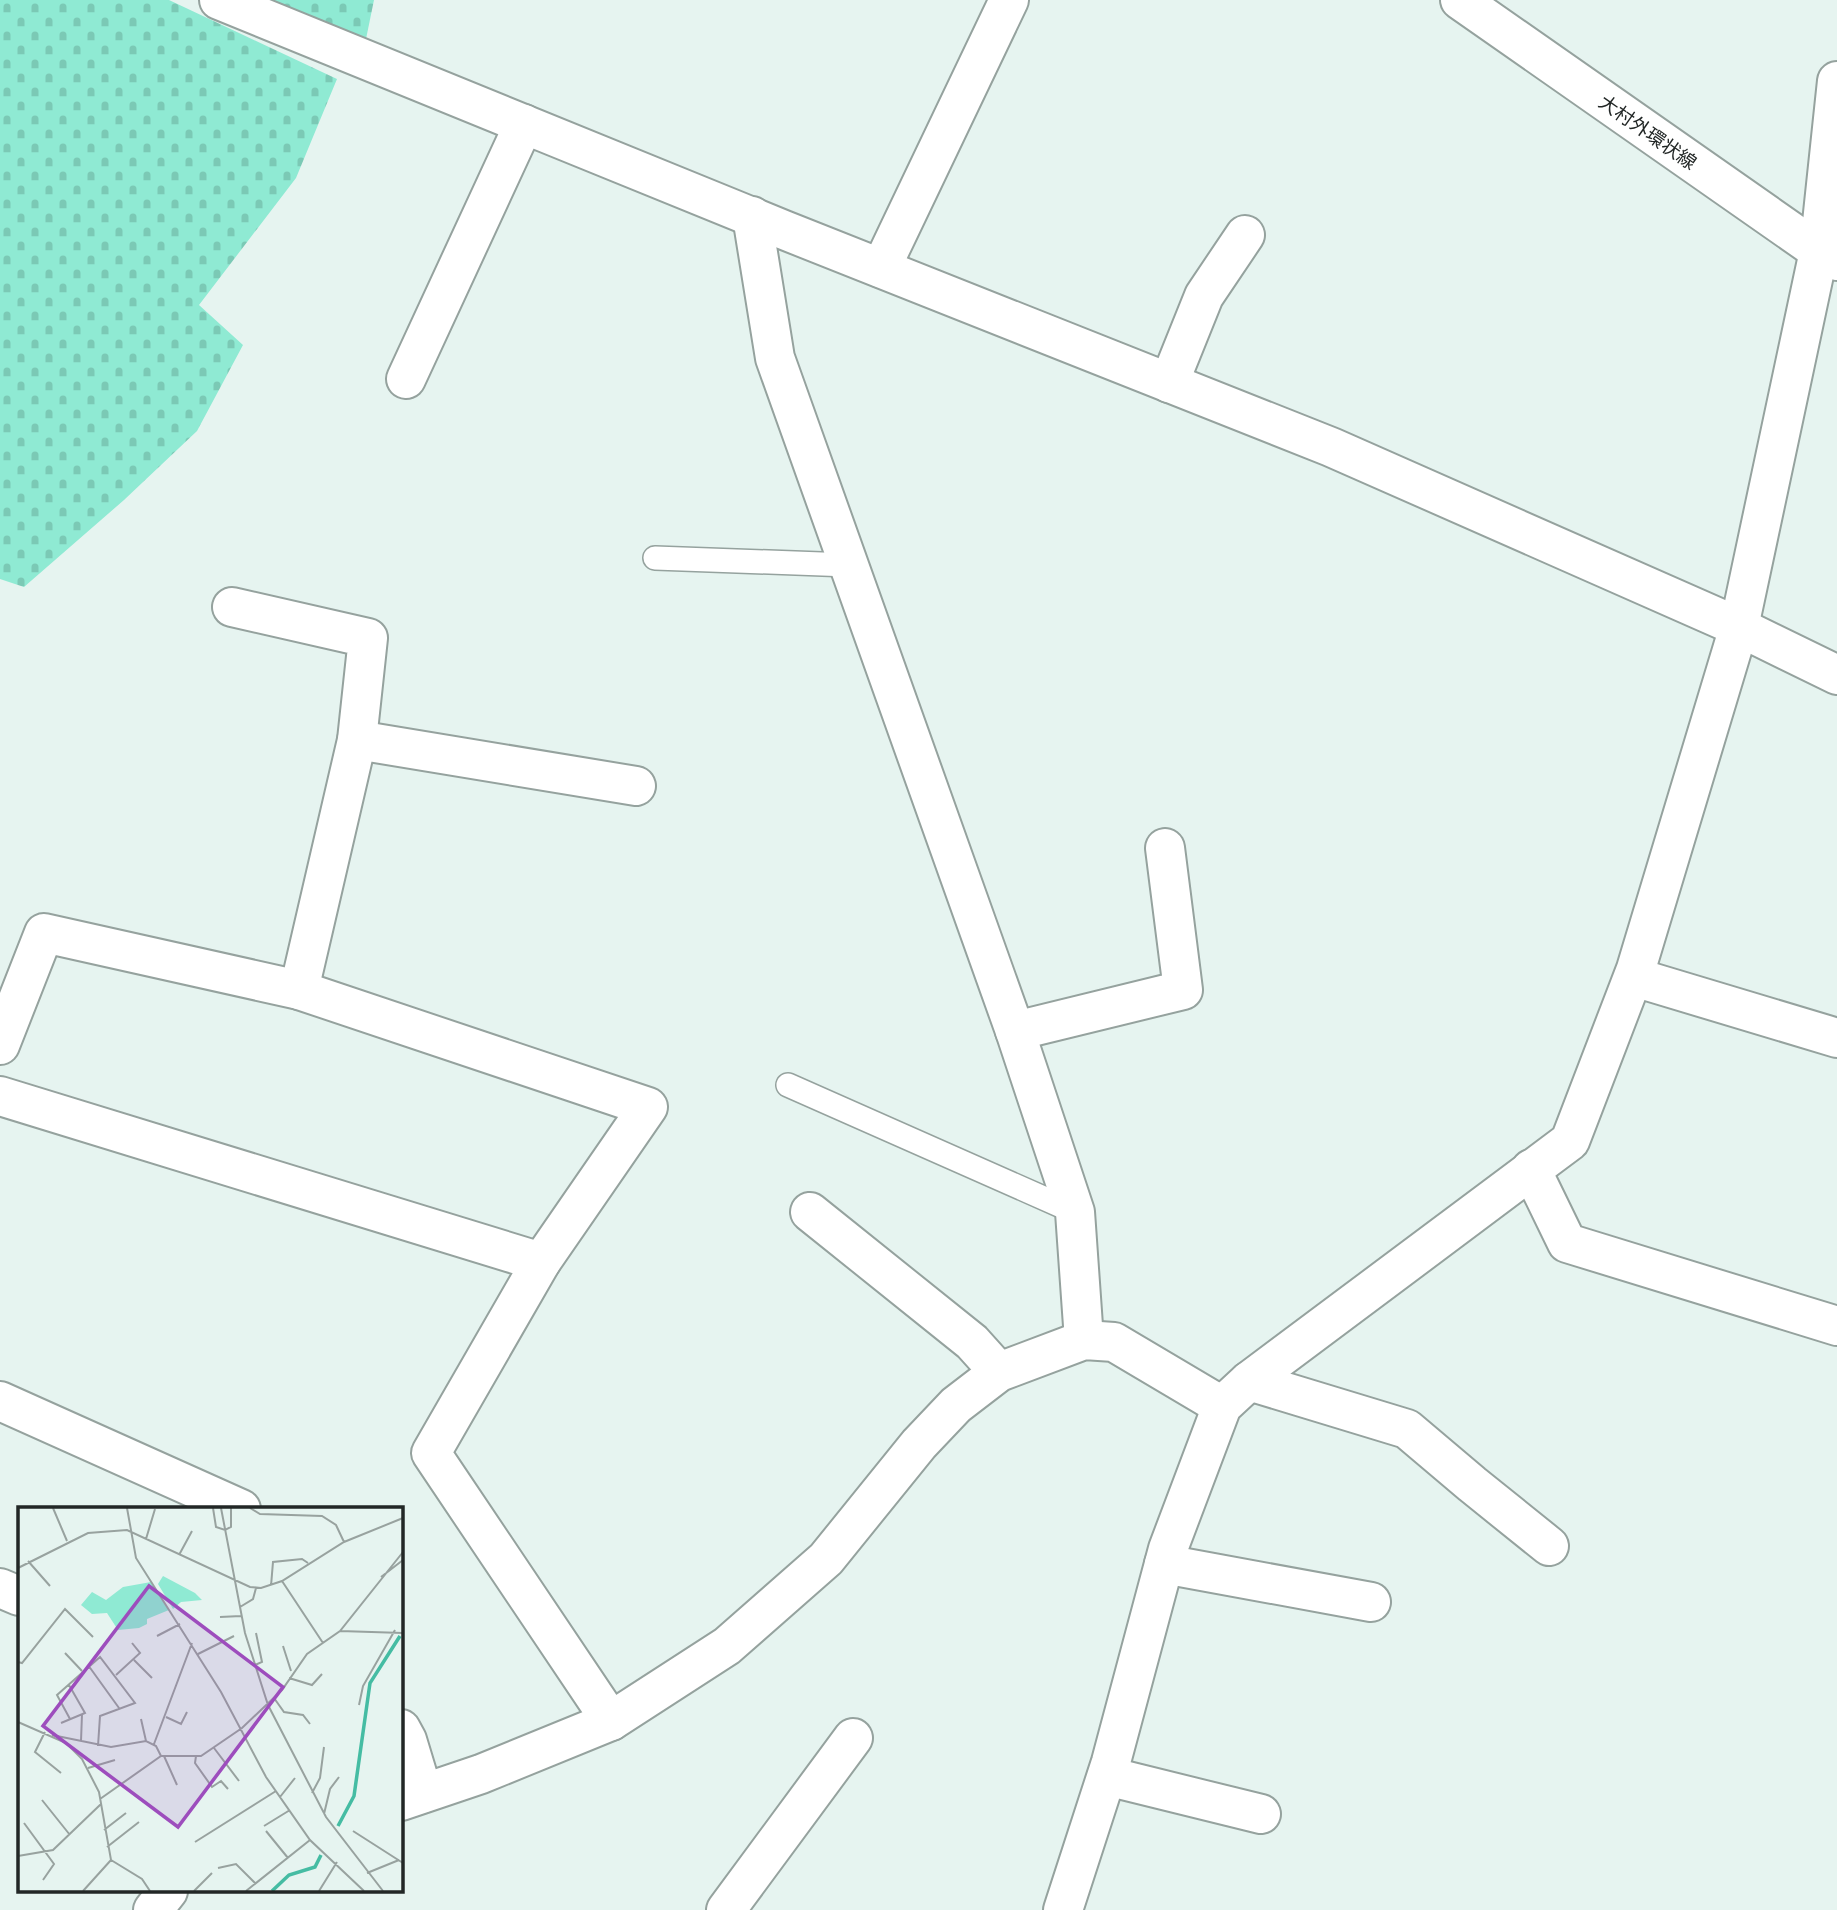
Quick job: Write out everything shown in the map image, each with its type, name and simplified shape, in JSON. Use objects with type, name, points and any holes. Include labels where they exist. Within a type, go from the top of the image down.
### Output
[{"type":"street","points":[[219,0],[1331,447],[1739,627],[1837,675]]},
{"type":"street","points":[[881,268],[1009,0]]},
{"type":"street","name":"大村外環状線","points":[[1460,0],[1828,256]]},
{"type":"street","points":[[1063,1910],[1107,1776],[1164,1564],[1235,1393],[1570,1141],[1634,977],[1739,627],[1828,256],[1837,81]]},
{"type":"street","points":[[406,379],[524,124]]},
{"type":"street","points":[[752,216],[775,358],[1015,1031],[1074,1212],[1084,1340]]},
{"type":"street","points":[[1169,383],[1204,296],[1245,235]]},
{"type":"street","points":[[232,607],[368,638],[357,740],[299,990]]},
{"type":"street","points":[[357,740],[636,786]]},
{"type":"street","points":[[1015,1031],[1184,990],[1165,848]]},
{"type":"street","points":[[0,1045],[44,933],[299,990],[648,1107],[541,1262],[431,1453],[611,1721]]},
{"type":"street","points":[[1634,977],[1837,1038]]},
{"type":"street","points":[[0,1096],[541,1262]]},
{"type":"street","points":[[1531,1169],[1567,1243],[1837,1326]]},
{"type":"street","points":[[810,1212],[972,1342],[999,1372]]},
{"type":"street","points":[[402,1731],[407,1740],[412,1797],[481,1774],[611,1721],[727,1646],[827,1559],[919,1444],[956,1405],[999,1372],[1084,1340],[1114,1342],[1235,1393],[1407,1429],[1549,1546]]},
{"type":"street","points":[[0,1401],[237,1507]]},
{"type":"street","points":[[1164,1564],[1371,1602]]},
{"type":"street","points":[[0,1588],[18,1596]]},
{"type":"street","points":[[726,1910],[853,1738]]},
{"type":"street","points":[[1107,1776],[1261,1814]]},
{"type":"street","points":[[153,1910],[167,1892]]},
{"type":"lane","points":[[655,558],[849,565]]},
{"type":"lane","points":[[788,1085],[1074,1212]]},
{"type":"green space","points":[[0,0],[169,0],[337,79],[296,178],[199,305],[243,345],[197,431],[124,500],[24,587],[0,579]]},
{"type":"green space","points":[[269,0],[374,0],[366,39]]}]
